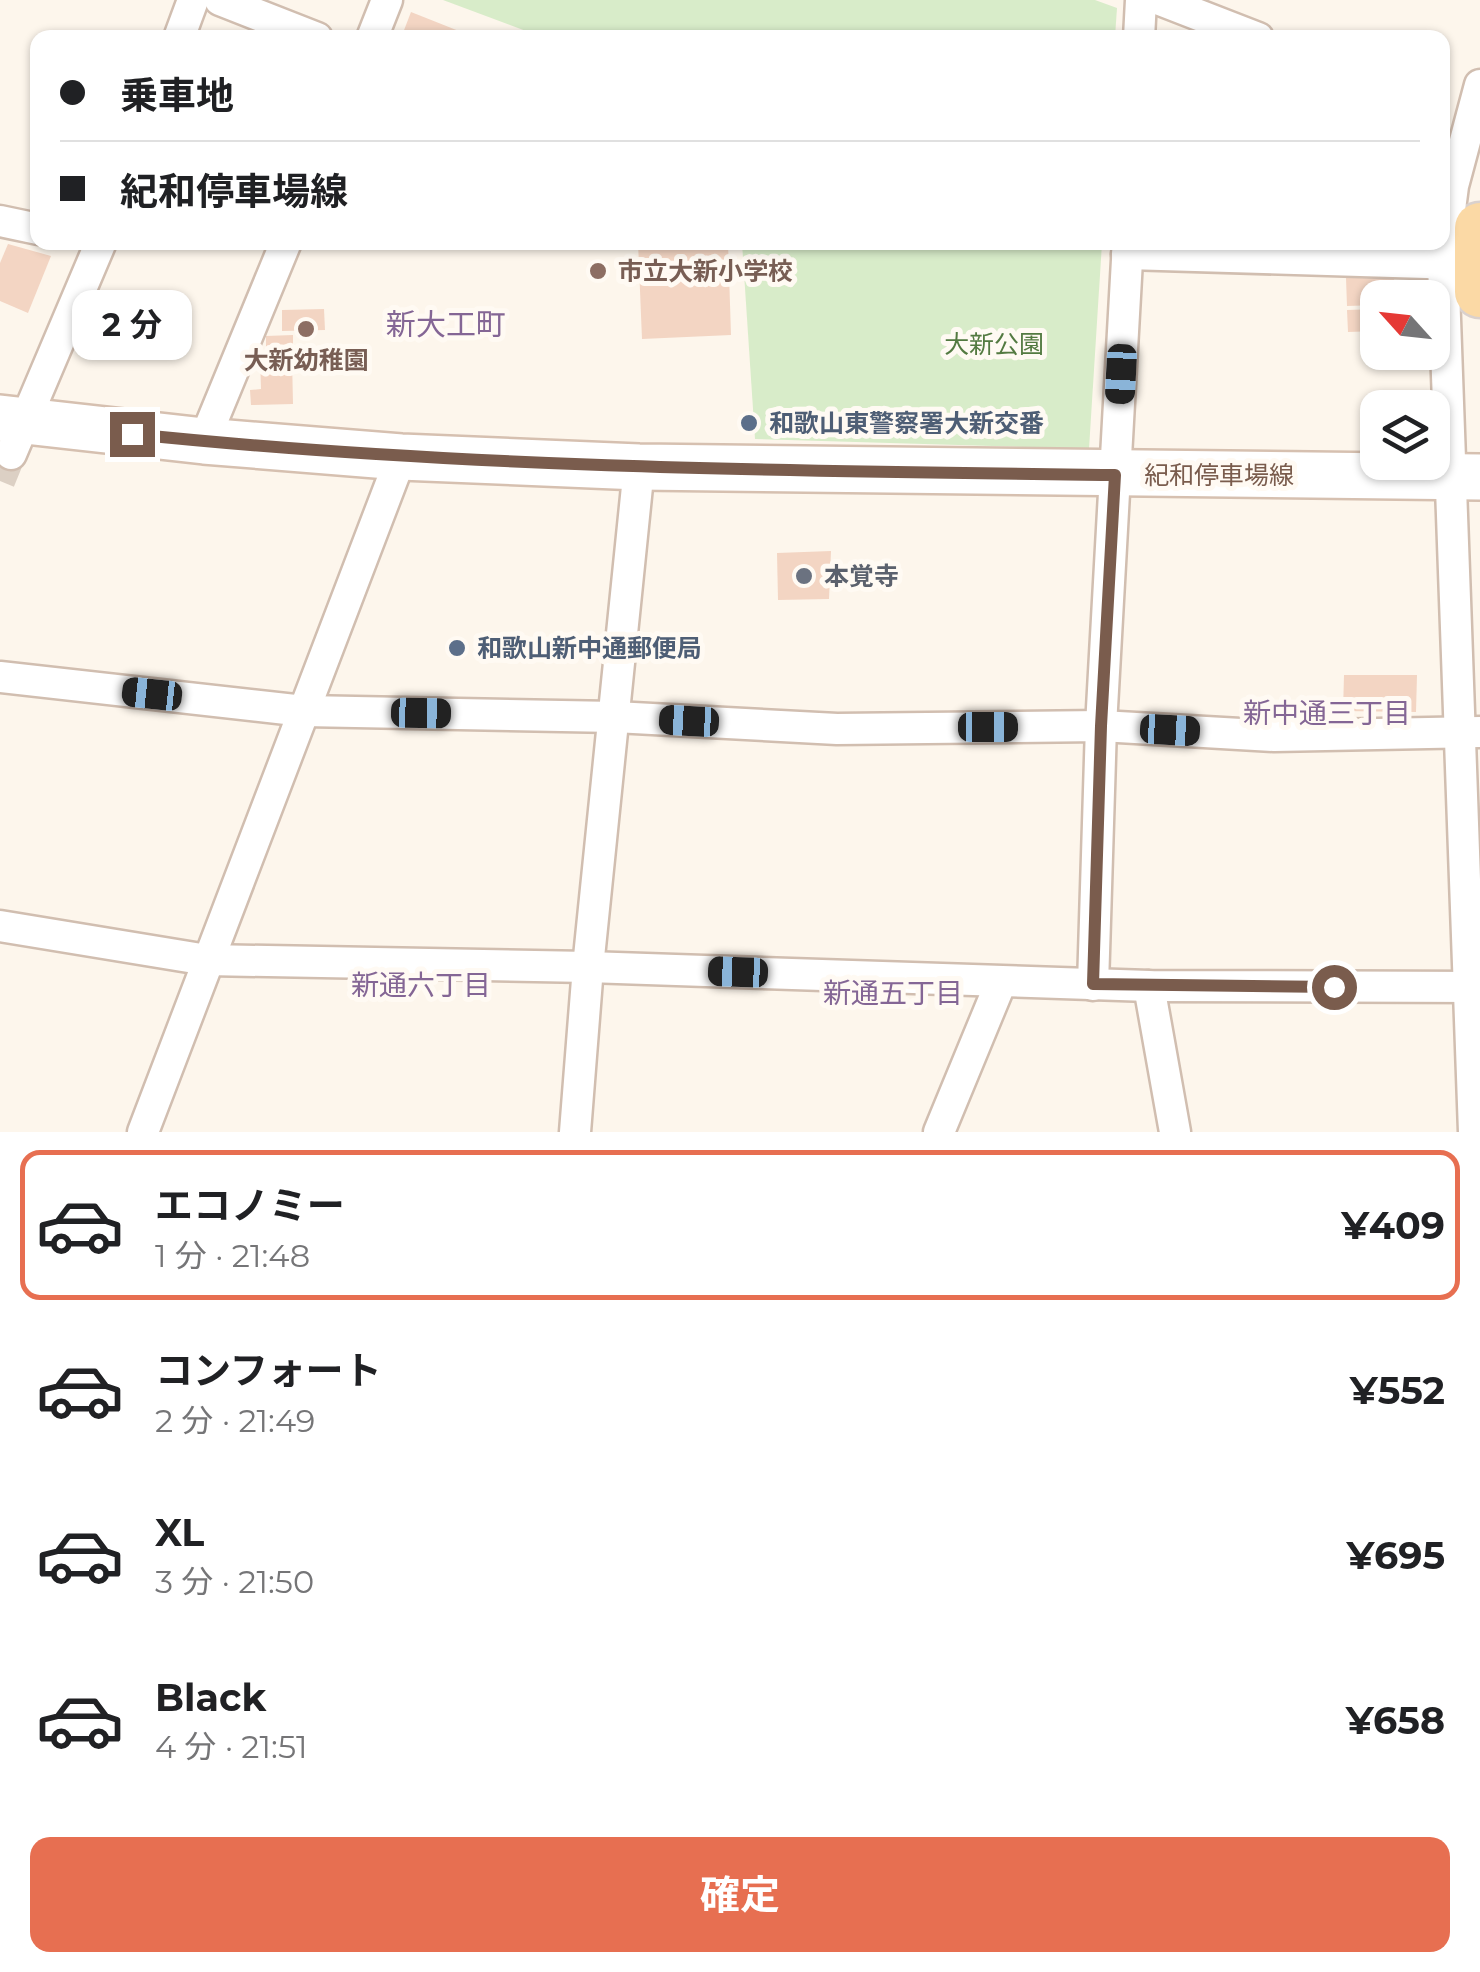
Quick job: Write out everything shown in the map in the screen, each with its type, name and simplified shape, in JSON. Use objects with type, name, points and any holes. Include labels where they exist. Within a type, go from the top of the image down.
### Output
[{"type":"main road","points":[[1467,273],[1480,228]]},
{"type":"main road","name":"紀和停車場線","points":[[12,432],[639,468],[1465,477]]},
{"type":"street","points":[[181,30],[193,0]]},
{"type":"street","points":[[220,0],[297,30]]},
{"type":"street","points":[[375,30],[386,0]]},
{"type":"street","points":[[1139,30],[1141,0]]},
{"type":"street","points":[[1160,0],[1237,30]]},
{"type":"street","points":[[1474,1132],[1465,477],[1467,273],[1453,186],[1464,119],[1480,85]]},
{"type":"street","points":[[0,221],[30,227]]},
{"type":"street","points":[[12,432],[97,250]]},
{"type":"street","points":[[204,441],[283,250]]},
{"type":"street","points":[[1093,984],[1101,726],[1128,250]]},
{"type":"street","points":[[1155,250],[1467,273]]},
{"type":"street","points":[[143,1132],[401,456]]},
{"type":"street","points":[[575,1132],[639,468]]},
{"type":"street","points":[[0,677],[304,711],[615,717],[837,729],[1101,726],[1274,736],[1470,732]]},
{"type":"street","points":[[0,926],[207,960],[588,967],[1149,986],[1475,987]]},
{"type":"street","points":[[939,1132],[1000,982]]},
{"type":"street","points":[[1149,986],[1175,1132]]},
{"type":"green space","points":[[443,0],[1095,0],[1117,8],[1115,30],[523,30]]},
{"type":"green space","name":"大新公園","points":[[742,250],[1102,250],[1089,449],[755,439]]},
{"type":"building","points":[[411,12],[456,30],[404,30]]},
{"type":"building","points":[[8,244],[51,256],[28,313],[0,301],[0,263]]},
{"type":"building","points":[[638,250],[728,250],[731,335],[642,339]]},
{"type":"building","points":[[1346,278],[1394,280],[1360,280],[1360,306],[1347,306]]},
{"type":"building","points":[[324,309],[325,330],[282,331],[282,310]]},
{"type":"building","points":[[1347,310],[1360,310],[1360,332],[1348,332]]},
{"type":"building","points":[[293,335],[293,349],[266,349],[266,336]]},
{"type":"building","points":[[260,358],[292,358],[293,404],[251,405],[250,390],[261,389]]},
{"type":"building","name":"本覚寺","points":[[831,551],[829,599],[778,600],[777,553]]},
{"type":"building","points":[[1344,675],[1417,675],[1416,712],[1343,711]]},
{"type":"tunnel","points":[[0,481],[11,454]]},
{"type":"place","name":"市立大新小学校","points":[[598,271]]},
{"type":"place","name":"大新幼稚園","points":[[306,329]]},
{"type":"place","name":"和歌山東警察署大新交番","points":[[749,423]]},
{"type":"place","name":"本覚寺","points":[[804,576]]},
{"type":"place","name":"和歌山新中通郵便局","points":[[457,648]]},
{"type":"district","name":"新大工町","points":[[446,324]]},
{"type":"district","name":"新中通三丁目","points":[[1327,713]]},
{"type":"district","name":"新通六丁目","points":[[421,985]]},
{"type":"district","name":"新通五丁目","points":[[893,993]]},
{"type":"route","points":[[132,434],[401,456],[639,468],[1115,475],[1101,726],[1093,984],[1334,987]]}]
